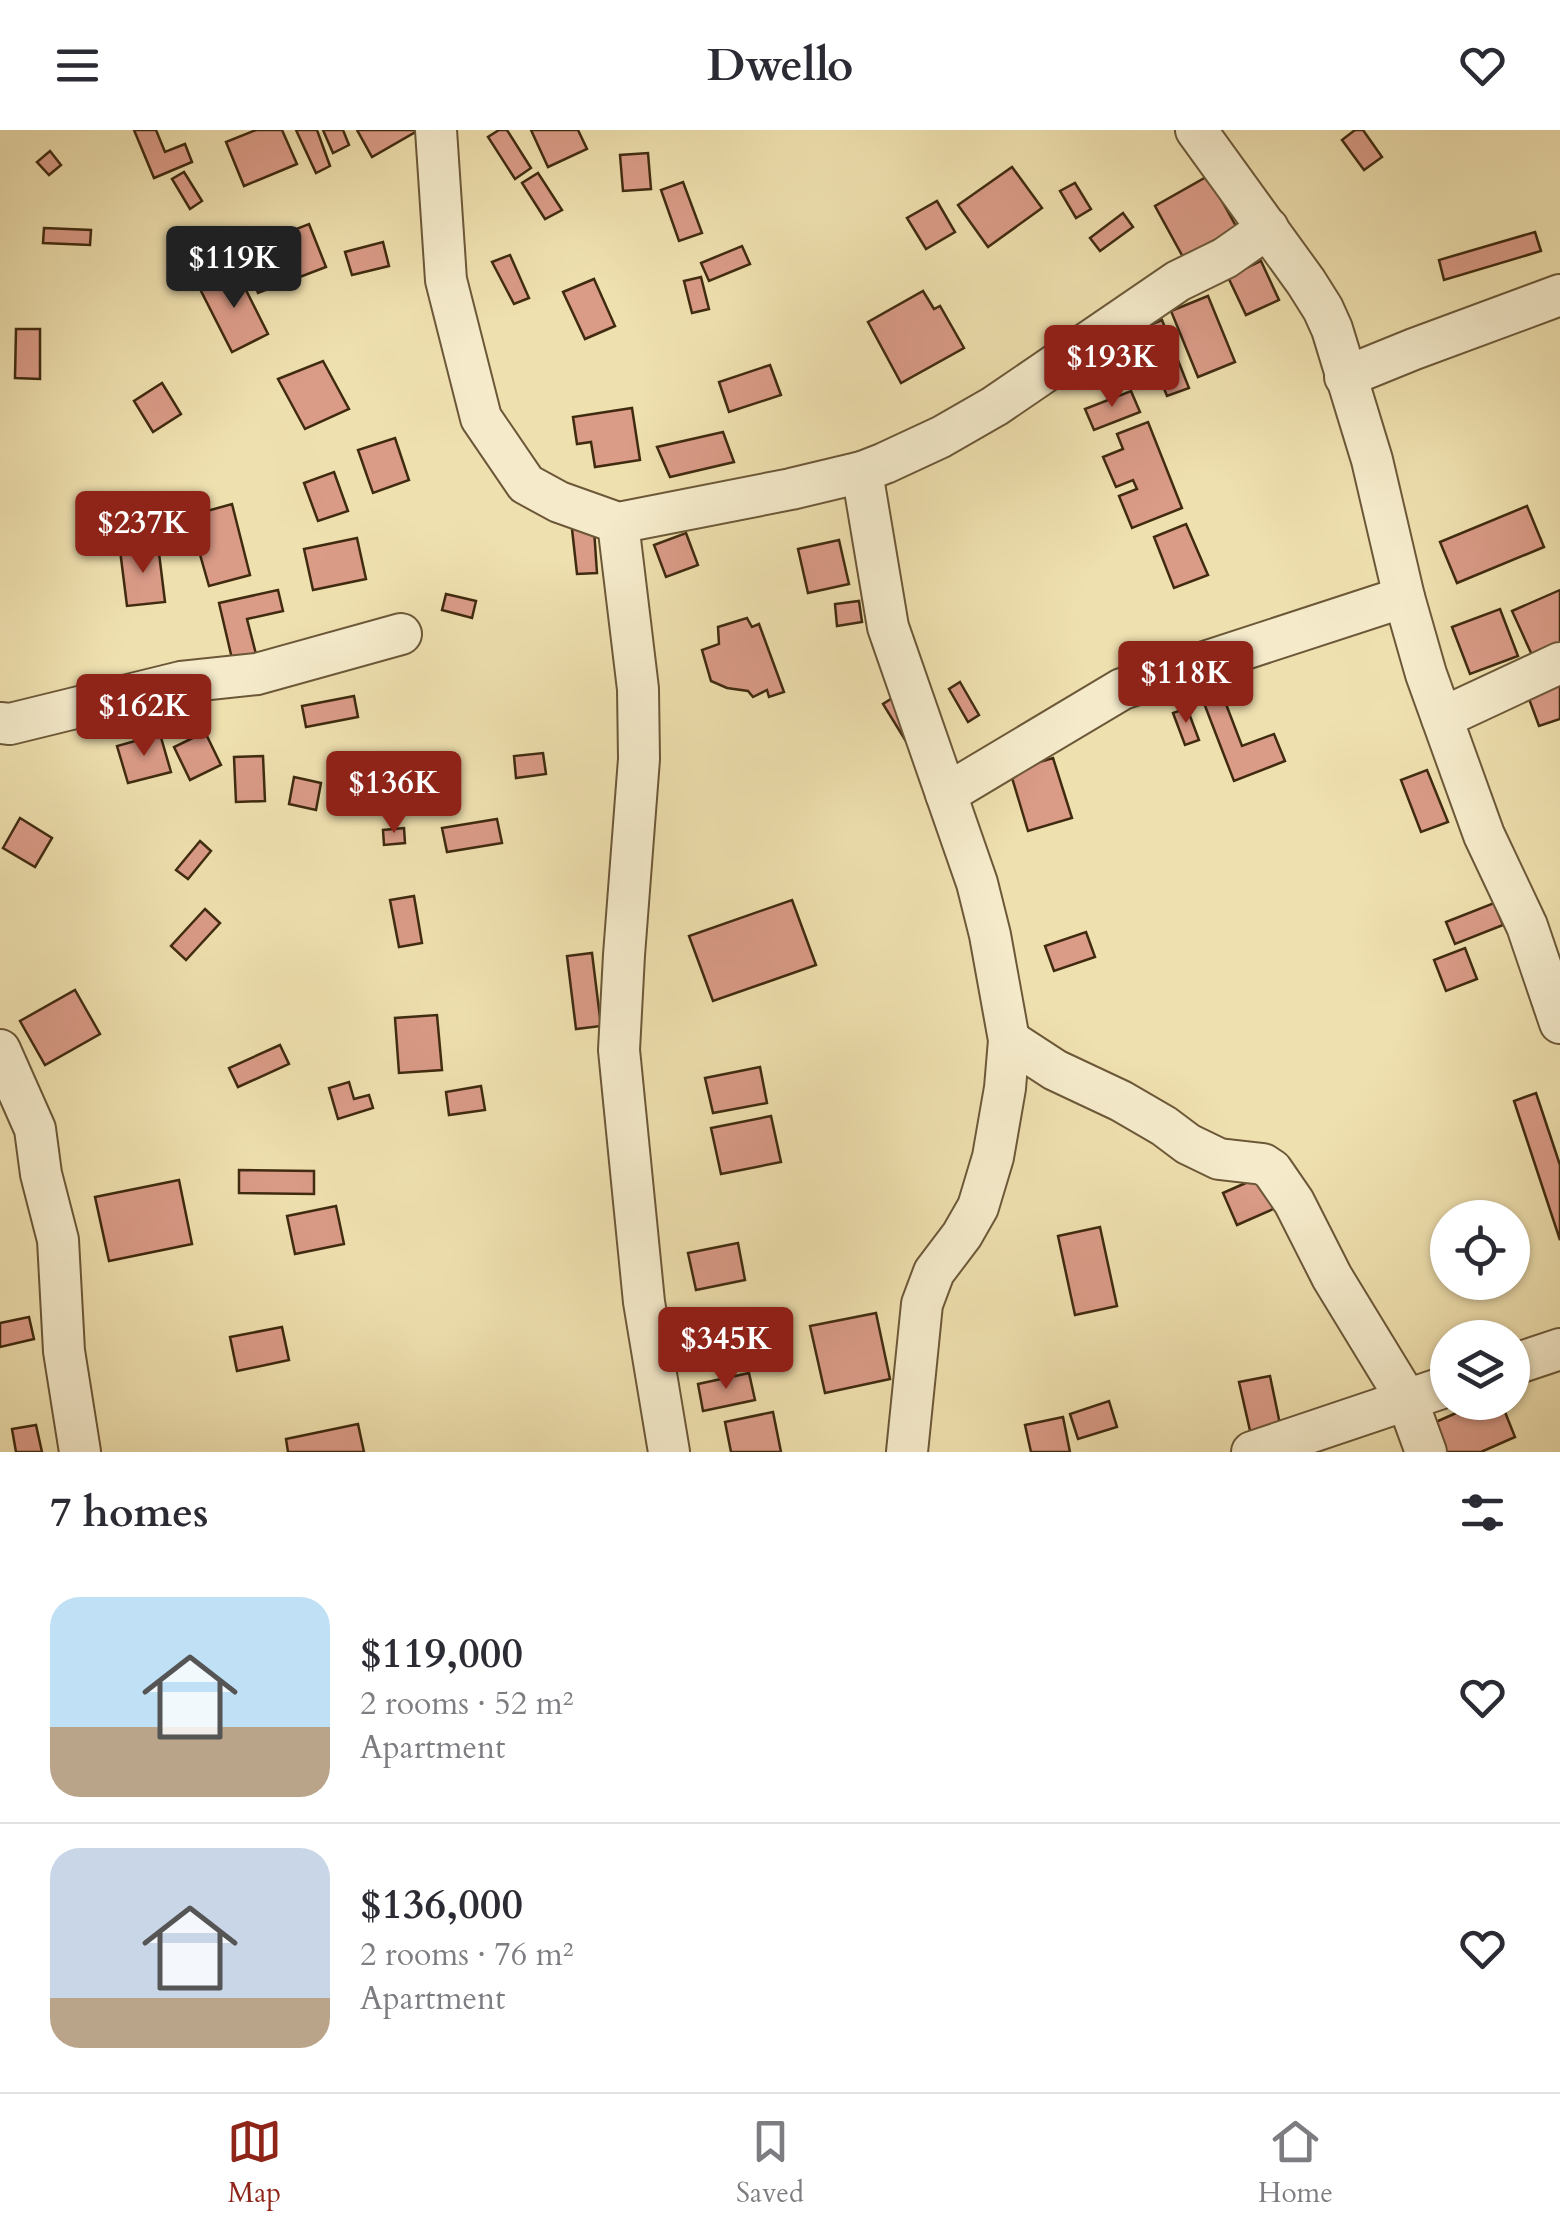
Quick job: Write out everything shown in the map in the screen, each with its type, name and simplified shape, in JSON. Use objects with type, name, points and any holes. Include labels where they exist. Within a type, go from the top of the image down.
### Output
[{"type":"street","points":[[436,130],[446,280],[481,418],[526,484],[558,502],[618,523],[862,472],[941,437],[996,406],[1178,281],[1225,258],[1268,228]]},
{"type":"street","points":[[1196,130],[1324,309],[1372,460],[1404,597],[1442,718],[1484,836],[1527,926],[1560,1023]]},
{"type":"street","points":[[1345,377],[1560,296]]},
{"type":"street","points":[[862,472],[888,626],[977,882],[1009,1040],[993,1157],[978,1207],[934,1272],[922,1304],[907,1452]]},
{"type":"street","points":[[618,523],[638,688],[640,759],[620,1050],[644,1302],[669,1452]]},
{"type":"street","points":[[946,794],[1122,690],[1404,597]]},
{"type":"street","points":[[0,723],[10,724],[181,682],[257,674],[401,634]]},
{"type":"street","points":[[1442,718],[1560,663]]},
{"type":"street","points":[[1009,1040],[1055,1070],[1122,1100],[1188,1144],[1220,1159],[1263,1164],[1272,1170],[1407,1400],[1426,1452]]},
{"type":"street","points":[[0,1050],[35,1129],[41,1174],[58,1240],[64,1351],[80,1452]]},
{"type":"street","points":[[1530,1358],[1560,1348]]},
{"type":"street","points":[[1252,1452],[1430,1392]]},
{"type":"building","points":[[134,130],[156,130],[165,152],[185,144],[192,162],[154,178]]},
{"type":"building","points":[[256,130],[282,130],[297,164],[244,186],[226,142]]},
{"type":"building","points":[[296,130],[317,130],[330,166],[316,173]]},
{"type":"building","points":[[323,130],[343,130],[349,145],[333,153]]},
{"type":"building","points":[[357,130],[419,130],[372,157]]},
{"type":"building","points":[[507,130],[531,168],[515,179],[488,137]]},
{"type":"building","points":[[531,130],[578,130],[587,149],[548,167]]},
{"type":"building","points":[[1355,130],[1363,130],[1382,157],[1364,170],[1342,140]]},
{"type":"building","points":[[50,151],[61,165],[49,175],[37,162]]},
{"type":"building","points":[[648,153],[651,189],[623,191],[620,155]]},
{"type":"building","points":[[1012,167],[1042,208],[988,247],[958,205]]},
{"type":"building","points":[[184,172],[202,201],[190,209],[172,179]]},
{"type":"building","points":[[538,173],[562,210],[545,219],[522,183]]},
{"type":"building","points":[[1208,176],[1237,228],[1183,257],[1155,206]]},
{"type":"building","points":[[683,182],[702,233],[679,241],[661,190]]},
{"type":"building","points":[[1075,183],[1091,209],[1076,218],[1060,191]]},
{"type":"building","points":[[937,201],[955,232],[926,249],[907,218]]},
{"type":"building","points":[[1123,213],[1133,227],[1100,251],[1090,238]]},
{"type":"building","points":[[309,224],[326,267],[258,293],[242,250]]},
{"type":"building","points":[[44,228],[91,230],[90,245],[43,243]]},
{"type":"building","points":[[1535,232],[1541,251],[1444,280],[1439,260]]},
{"type":"building","points":[[383,242],[389,266],[352,275],[345,252]]},
{"type":"building","points":[[742,246],[750,264],[709,281],[701,263]]},
{"type":"building","points":[[510,255],[529,298],[514,304],[492,262]]},
{"type":"building","points":[[1261,261],[1279,300],[1246,315],[1228,277]]},
{"type":"building","points":[[236,270],[268,334],[232,352],[200,289]]},
{"type":"building","points":[[701,277],[709,309],[692,313],[684,281]]},
{"type":"building","points":[[594,279],[615,326],[585,339],[563,292]]},
{"type":"building","points":[[923,291],[934,309],[940,306],[964,348],[901,383],[868,322]]},
{"type":"building","points":[[1208,296],[1235,362],[1198,377],[1171,311]]},
{"type":"building","points":[[1162,320],[1189,388],[1167,396],[1140,329]]},
{"type":"building","points":[[16,329],[40,329],[40,379],[15,378]]},
{"type":"building","points":[[323,361],[349,409],[305,429],[278,379]]},
{"type":"building","points":[[770,365],[781,395],[729,412],[719,382]]},
{"type":"building","points":[[162,383],[181,414],[153,432],[134,401]]},
{"type":"building","points":[[1131,391],[1140,412],[1094,430],[1085,409]]},
{"type":"building","points":[[632,408],[640,460],[595,467],[591,442],[577,444],[573,417]]},
{"type":"building","points":[[1148,422],[1182,508],[1132,528],[1119,496],[1137,489],[1133,480],[1116,487],[1103,457],[1123,449],[1117,434]]},
{"type":"building","points":[[723,432],[734,462],[670,477],[657,447]]},
{"type":"building","points":[[395,438],[409,480],[373,493],[358,450]]},
{"type":"building","points":[[334,472],[348,511],[318,521],[304,483]]},
{"type":"building","points":[[232,504],[250,575],[209,586],[189,516]]},
{"type":"building","points":[[1527,506],[1544,547],[1457,583],[1440,542]]},
{"type":"building","points":[[1186,524],[1208,575],[1174,588],[1154,537]]},
{"type":"building","points":[[572,529],[594,529],[597,573],[577,574]]},
{"type":"building","points":[[686,533],[698,565],[666,577],[654,545]]},
{"type":"building","points":[[357,538],[366,579],[313,590],[304,549]]},
{"type":"building","points":[[839,540],[849,584],[808,593],[798,549]]},
{"type":"building","points":[[158,545],[165,602],[127,606],[120,550]]},
{"type":"building","points":[[278,590],[283,611],[247,619],[257,658],[233,663],[219,603]]},
{"type":"building","points":[[1560,590],[1560,643],[1532,655],[1512,611]]},
{"type":"building","points":[[446,594],[476,601],[472,618],[442,610]]},
{"type":"building","points":[[859,601],[862,622],[837,626],[835,604]]},
{"type":"building","points":[[1500,609],[1518,656],[1470,674],[1452,627]]},
{"type":"building","points":[[747,618],[752,627],[759,624],[784,692],[769,697],[767,690],[753,697],[748,691],[711,681],[702,650],[719,644],[718,627]]},
{"type":"building","points":[[1560,676],[1560,719],[1539,726],[1525,688]]},
{"type":"building","points":[[960,682],[979,715],[968,722],[949,689]]},
{"type":"building","points":[[1221,691],[1242,746],[1274,734],[1285,761],[1234,781],[1202,698]]},
{"type":"building","points":[[354,696],[358,717],[306,727],[302,706]]},
{"type":"building","points":[[894,697],[917,736],[907,743],[883,704]]},
{"type":"building","points":[[1187,708],[1199,740],[1185,745],[1173,713]]},
{"type":"building","points":[[205,732],[221,765],[190,780],[174,747]]},
{"type":"building","points":[[160,734],[171,772],[128,783],[117,746]]},
{"type":"building","points":[[543,753],[546,774],[516,778],[514,756]]},
{"type":"building","points":[[263,756],[265,801],[236,802],[234,757]]},
{"type":"building","points":[[1053,758],[1072,818],[1028,831],[1010,771]]},
{"type":"building","points":[[1427,770],[1448,822],[1421,832],[1401,780]]},
{"type":"building","points":[[404,771],[424,804],[409,813],[389,780]]},
{"type":"building","points":[[294,777],[321,783],[316,810],[289,804]]},
{"type":"building","points":[[20,818],[52,838],[35,867],[3,848]]},
{"type":"building","points":[[497,819],[502,843],[447,852],[442,828]]},
{"type":"building","points":[[404,828],[405,843],[384,845],[383,830]]},
{"type":"building","points":[[200,841],[211,851],[188,879],[176,870]]},
{"type":"building","points":[[414,896],[422,943],[399,947],[390,900]]},
{"type":"building","points":[[792,900],[816,965],[713,1001],[689,936]]},
{"type":"building","points":[[1494,903],[1503,925],[1455,944],[1446,922]]},
{"type":"building","points":[[205,909],[220,923],[186,960],[171,946]]},
{"type":"building","points":[[1086,932],[1095,957],[1054,971],[1045,946]]},
{"type":"building","points":[[1465,948],[1477,979],[1446,991],[1434,960]]},
{"type":"building","points":[[592,953],[601,1026],[576,1029],[567,956]]},
{"type":"building","points":[[75,990],[100,1034],[45,1065],[20,1021]]},
{"type":"building","points":[[437,1015],[442,1070],[399,1073],[395,1018]]},
{"type":"building","points":[[280,1045],[289,1064],[238,1087],[229,1068]]},
{"type":"building","points":[[760,1067],[767,1103],[713,1113],[705,1078]]},
{"type":"building","points":[[349,1082],[354,1099],[369,1095],[373,1108],[338,1119],[329,1088]]},
{"type":"building","points":[[481,1086],[485,1110],[449,1115],[446,1092]]},
{"type":"building","points":[[1536,1093],[1560,1165],[1560,1240],[1514,1101]]},
{"type":"building","points":[[771,1116],[781,1162],[721,1174],[711,1128]]},
{"type":"building","points":[[239,1170],[314,1171],[314,1194],[239,1193]]},
{"type":"building","points":[[1266,1174],[1280,1206],[1237,1225],[1223,1193]]},
{"type":"building","points":[[179,1180],[192,1244],[109,1261],[95,1197]]},
{"type":"building","points":[[336,1206],[344,1244],[295,1254],[287,1216]]},
{"type":"building","points":[[1100,1227],[1117,1306],[1075,1315],[1058,1236]]},
{"type":"building","points":[[738,1243],[745,1280],[696,1290],[688,1253]]},
{"type":"building","points":[[876,1313],[890,1379],[825,1393],[810,1326]]},
{"type":"building","points":[[29,1317],[34,1339],[0,1347],[0,1323]]},
{"type":"building","points":[[282,1327],[289,1360],[237,1371],[230,1337]]},
{"type":"building","points":[[749,1373],[755,1400],[703,1411],[698,1384]]},
{"type":"building","points":[[1270,1376],[1281,1429],[1251,1435],[1239,1382]]},
{"type":"building","points":[[1109,1401],[1117,1427],[1078,1439],[1070,1414]]},
{"type":"building","points":[[773,1412],[781,1452],[731,1452],[725,1422]]},
{"type":"building","points":[[1063,1417],[1070,1452],[1031,1452],[1025,1425]]},
{"type":"building","points":[[1440,1420],[1508,1420],[1515,1437],[1481,1452],[1441,1452],[1429,1425]]},
{"type":"building","points":[[358,1424],[364,1452],[288,1452],[286,1439]]},
{"type":"building","points":[[36,1425],[42,1452],[16,1452],[12,1429]]}]
